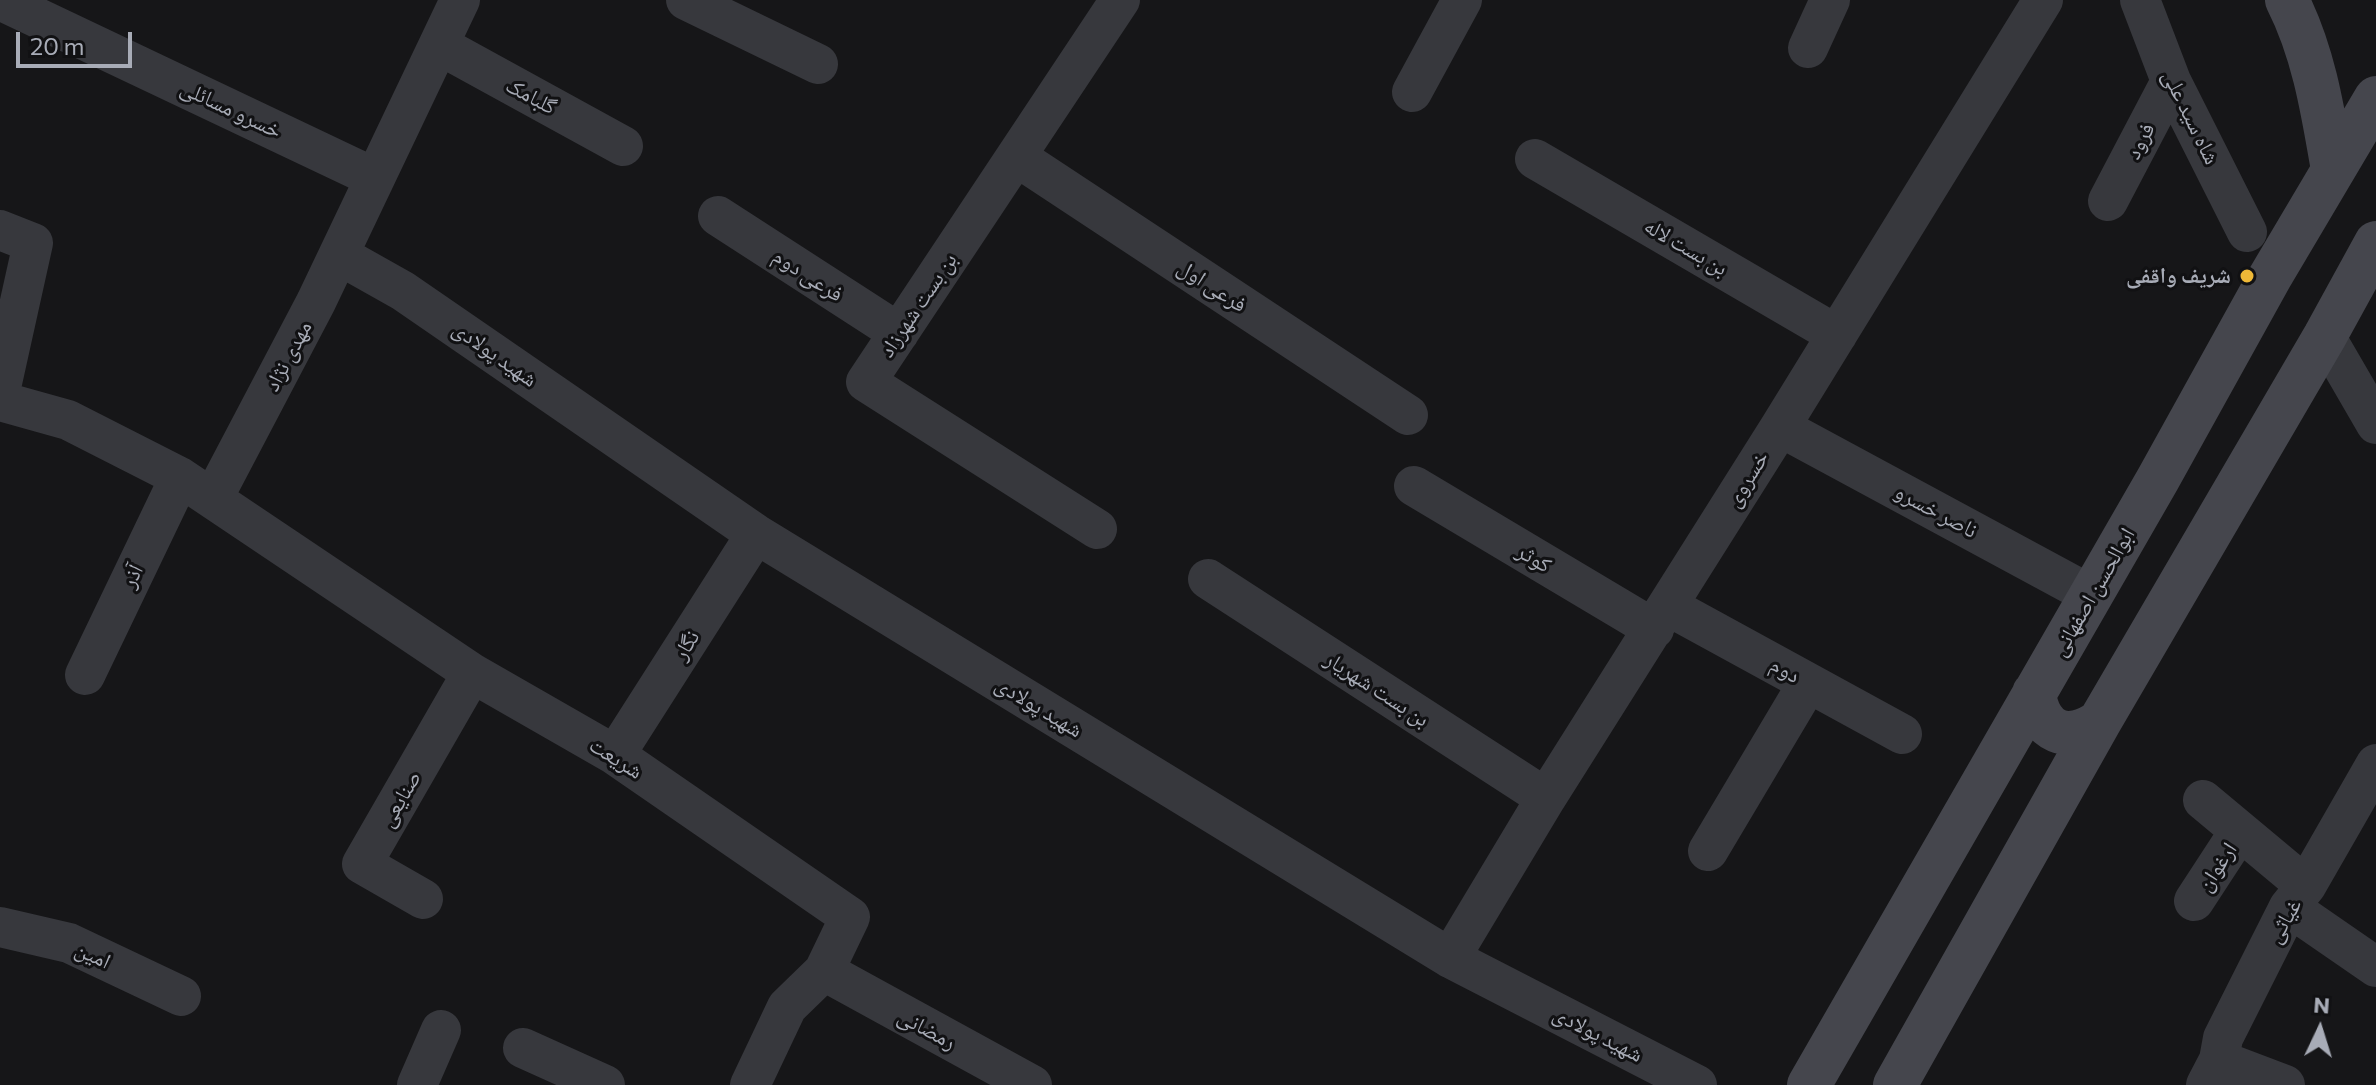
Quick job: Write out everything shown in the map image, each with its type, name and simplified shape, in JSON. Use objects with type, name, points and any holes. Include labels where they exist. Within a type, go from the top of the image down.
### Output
[{"type":"main road","points":[[2287,0],[2298,21],[2320,94],[2333,170]]},
{"type":"main road","name":"ابوالحسن اصفهانی","points":[[1809,1085],[2376,98]]},
{"type":"main road","points":[[1895,1085],[2100,721],[2376,243]]},
{"type":"main road","points":[[2034,693],[2036,708],[2044,722],[2057,731],[2072,734],[2087,730],[2100,721]]},
{"type":"main road","points":[[1982,785],[1997,783],[2024,795],[2036,822],[2035,837]]},
{"type":"street","name":"خسرو مسائلی","points":[[0,0],[375,178]]},
{"type":"street","points":[[686,0],[818,64]]},
{"type":"street","name":"بن بست شهرزاد","points":[[1097,529],[866,382],[1120,0]]},
{"type":"street","points":[[1412,92],[1462,0]]},
{"type":"street","points":[[1808,48],[1830,0]]},
{"type":"street","name":"خسروی","points":[[1450,958],[1546,798],[1780,427],[2043,0]]},
{"type":"street","name":"شاه سید علی","points":[[2140,0],[2171,81],[2247,232]]},
{"type":"street","name":"مهدی نژاد","points":[[196,488],[339,255],[439,45],[456,1]]},
{"type":"street","name":"گلبامک","points":[[439,45],[623,146]]},
{"type":"street","name":"فرود","points":[[2108,201],[2171,81]]},
{"type":"street","name":"فرعی اول","points":[[1017,157],[1408,415]]},
{"type":"street","name":"بن بست لاله","points":[[1535,159],[1837,335]]},
{"type":"street","name":"فرعی دوم","points":[[718,216],[899,333]]},
{"type":"street","points":[[0,230],[33,243],[0,392]]},
{"type":"street","name":"شهید پولادی","points":[[339,255],[403,291],[756,534],[1450,958],[1697,1085]]},
{"type":"street","points":[[2325,336],[2376,424]]},
{"type":"street","points":[[0,401],[68,420],[196,488]]},
{"type":"street","name":"ناصر خسرو","points":[[1780,427],[2091,595]]},
{"type":"street","name":"کوثر","points":[[1414,486],[1661,618]]},
{"type":"street","name":"شریعت","points":[[196,488],[472,673],[615,755],[850,917],[824,971],[787,1007],[750,1085]]},
{"type":"street","name":"آذر","points":[[85,675],[196,488]]},
{"type":"street","name":"نگار","points":[[615,755],[756,534]]},
{"type":"street","name":"بن بست شهریار","points":[[1208,579],[1546,798]]},
{"type":"street","name":"دوم","points":[[1661,618],[1808,683],[1902,734]]},
{"type":"street","name":"صنایعی","points":[[423,899],[362,864],[472,673]]},
{"type":"street","points":[[1708,851],[1808,683]]},
{"type":"street","name":"غیاثی","points":[[2212,1073],[2223,1038],[2298,896],[2376,764]]},
{"type":"street","name":"ارغوان","points":[[2203,800],[2239,832],[2298,896],[2376,967]]},
{"type":"street","name":"ارغوان","points":[[2194,901],[2239,832]]},
{"type":"street","name":"امین","points":[[0,927],[69,943],[181,996]]},
{"type":"street","name":"رمضانی","points":[[824,971],[1032,1085]]},
{"type":"street","points":[[417,1085],[441,1030]]},
{"type":"street","points":[[523,1048],[605,1085]]},
{"type":"street","points":[[2212,1073],[2285,1085]]},
{"type":"place","name":"شریف واقفی","points":[[2247,276]]}]
